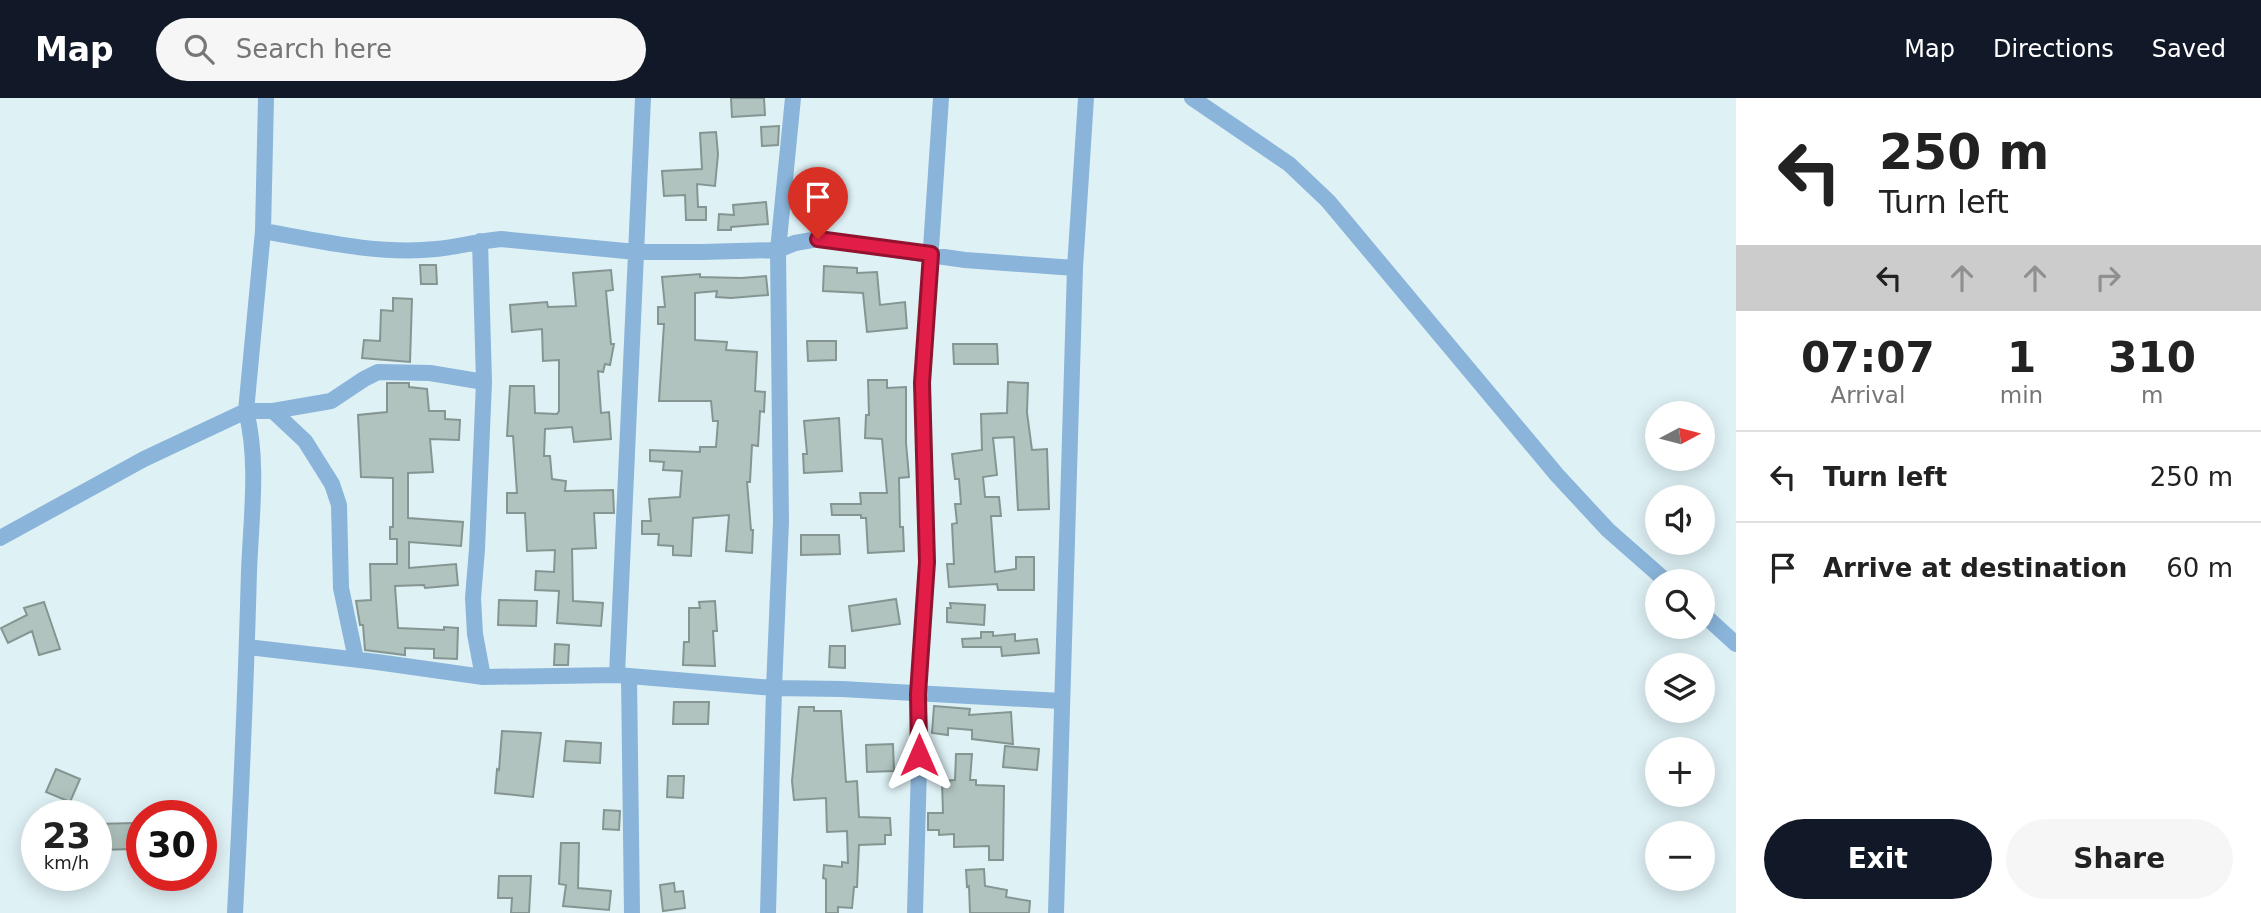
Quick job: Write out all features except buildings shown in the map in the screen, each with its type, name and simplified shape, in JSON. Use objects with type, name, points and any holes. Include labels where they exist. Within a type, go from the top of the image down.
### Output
[{"type":"street","points":[[235,913],[252,459],[252,433],[246,411],[263,231],[266,98]]},
{"type":"street","points":[[632,913],[623,676],[643,98]]},
{"type":"street","points":[[768,913],[781,522],[778,250],[793,98]]},
{"type":"street","points":[[915,913],[920,730],[918,694],[927,562],[921,416],[941,98]]},
{"type":"street","points":[[1056,913],[1075,268],[1086,98]]},
{"type":"street","points":[[1192,98],[1289,164],[1328,201],[1556,475],[1608,530],[1652,569]]},
{"type":"street","points":[[263,231],[319,241],[403,249],[437,249],[480,240],[501,239],[636,252],[778,250],[795,243],[818,239],[965,260],[1075,268]]},
{"type":"street","points":[[482,267],[501,239]]},
{"type":"street","points":[[480,240],[484,382],[473,598],[475,634],[483,677]]},
{"type":"street","points":[[0,538],[144,459],[246,411],[272,411],[331,401],[378,372],[430,373],[484,382]]},
{"type":"street","points":[[272,411],[305,441],[323,467],[339,505],[341,587],[356,659]]},
{"type":"street","points":[[1715,625],[1736,644]]},
{"type":"street","points":[[247,647],[483,677],[623,676],[774,688],[1061,701]]},
{"type":"route","points":[[818,239],[931,254],[921,416],[927,562],[918,694],[919,755]]}]
